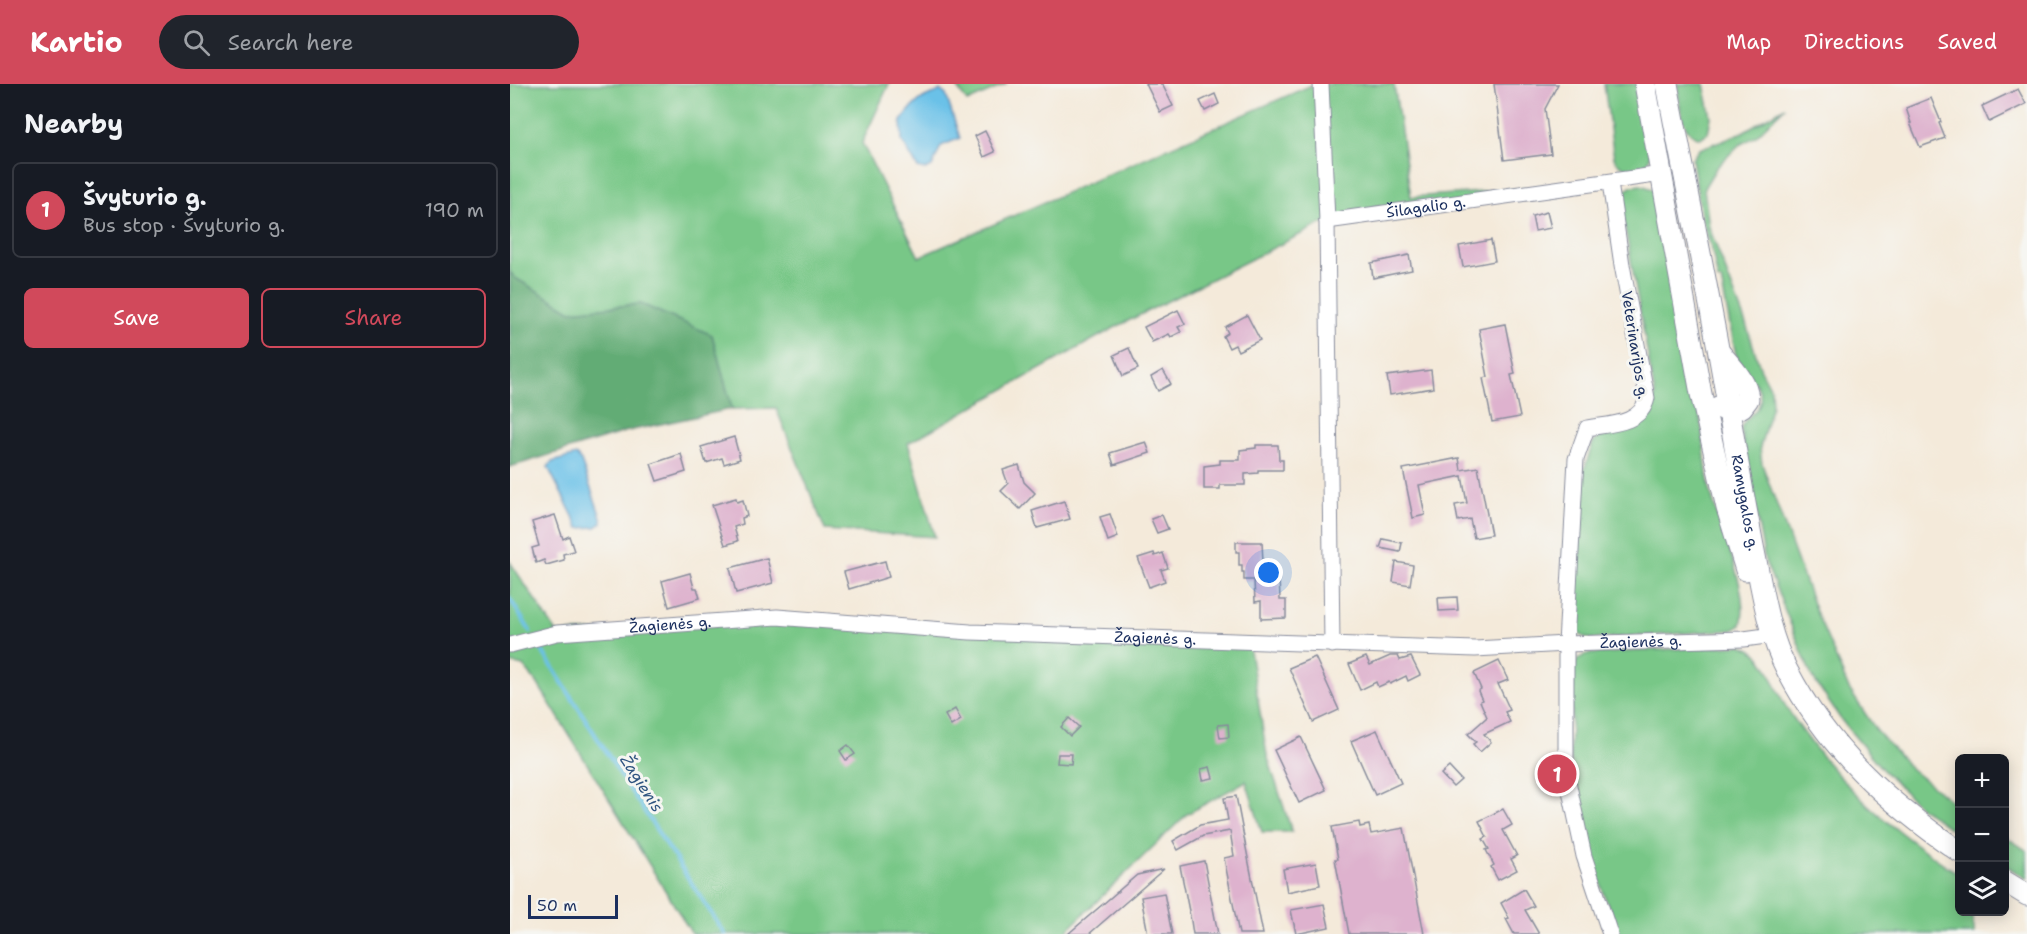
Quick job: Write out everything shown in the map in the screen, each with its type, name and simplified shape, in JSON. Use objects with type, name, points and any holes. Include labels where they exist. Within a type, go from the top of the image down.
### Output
[{"type":"highway","points":[[1645,84],[1701,394],[1739,550],[1771,630]]},
{"type":"highway","points":[[1666,84],[1719,351],[1748,391],[1748,399],[1742,407],[1729,412],[1712,404],[1701,394]]},
{"type":"highway","name":"Ramygalos g.","points":[[1729,412],[1744,503],[1771,630],[1786,668],[1825,732],[1861,772],[1901,809],[1955,849]]},
{"type":"highway","points":[[2009,884],[2027,895]]},
{"type":"street","points":[[1321,84],[1327,221],[1332,645]]},
{"type":"street","name":"Šilagalio g.","points":[[1327,221],[1662,174]]},
{"type":"street","name":"Veterinarijos g.","points":[[1566,644],[1576,459],[1587,428],[1628,420],[1636,416],[1645,405],[1647,398],[1622,265],[1610,183]]},
{"type":"street","name":"Žagienės g.","points":[[510,645],[557,633],[777,617],[970,632],[1475,650],[1566,644],[1744,639],[1771,630]]},
{"type":"street","points":[[1566,644],[1566,772],[1584,856],[1610,934]]},
{"type":"green space","points":[[510,84],[889,84],[862,143],[919,257],[1314,84],[1394,84],[1411,197],[1610,183],[1327,221],[1114,328],[908,443],[935,537],[825,530],[776,408],[732,409],[712,335],[641,304],[571,311],[515,278],[510,272]]},
{"type":"green space","points":[[955,84],[1007,84],[967,102]]},
{"type":"green space","points":[[1604,84],[1637,84],[1651,154],[1644,167],[1640,169],[1627,168],[1614,158]]},
{"type":"green space","points":[[1677,84],[1704,84],[1711,117],[1708,133],[1700,138],[1693,135],[1684,123]]},
{"type":"green space","points":[[1785,107],[1755,137],[1739,145],[1716,168],[1704,188],[1709,227],[1761,370],[1771,389],[1772,405],[1760,447],[1762,464],[1815,609],[1849,689],[1876,730],[1911,769],[1955,804],[1955,832],[1919,806],[1881,768],[1842,721],[1812,677],[1765,561],[1741,430],[1746,420],[1758,407],[1760,393],[1736,355],[1721,280],[1718,280],[1712,250],[1702,221],[1692,159],[1699,149],[1741,133]]},
{"type":"green space","points":[[1641,185],[1653,189],[1658,198],[1701,422],[1709,485],[1737,575],[1743,610],[1741,625],[1733,630],[1591,639],[1580,634],[1574,624],[1584,470],[1593,443],[1599,437],[1646,420],[1652,414],[1655,395],[1621,205],[1621,194],[1632,186]]},
{"type":"green space","points":[[510,272],[515,278],[571,311],[641,304],[712,335],[732,409],[628,431],[510,467]]},
{"type":"green space","points":[[510,562],[557,633],[792,621],[1249,645],[1267,755],[1292,832],[1262,832],[1246,781],[1187,814],[1063,934],[692,934],[536,681],[523,666],[510,663]]},
{"type":"green space","points":[[1741,645],[1752,650],[1764,662],[1784,703],[1806,736],[1844,781],[1886,821],[1955,871],[1955,916],[1972,916],[1975,934],[1617,934],[1595,866],[1576,792],[1570,752],[1574,666],[1578,659],[1587,654]]},
{"type":"green space","points":[[2009,839],[2027,851],[2027,879],[2009,868]]},
{"type":"water","points":[[940,90],[946,95],[960,138],[941,146],[932,167],[925,170],[918,168],[902,141],[901,121],[919,101]]},
{"type":"water","points":[[576,455],[581,461],[602,520],[602,523],[596,527],[579,528],[548,467],[552,462]]},
{"type":"building","points":[[1146,84],[1162,84],[1173,106],[1160,112]]},
{"type":"building","points":[[1494,84],[1558,84],[1545,109],[1551,154],[1504,160]]},
{"type":"building","points":[[2018,89],[2026,104],[1989,122],[1982,106]]},
{"type":"building","points":[[1215,94],[1219,104],[1205,111],[1200,101]]},
{"type":"building","points":[[1931,98],[1945,138],[1920,147],[1906,108]]},
{"type":"building","points":[[985,131],[995,152],[984,157],[975,136]]},
{"type":"building","points":[[1547,212],[1551,228],[1535,231],[1532,216]]},
{"type":"building","points":[[1491,240],[1495,261],[1463,267],[1459,246]]},
{"type":"building","points":[[1409,255],[1412,270],[1373,278],[1371,263]]},
{"type":"building","points":[[1178,310],[1185,324],[1178,327],[1181,332],[1171,337],[1169,334],[1152,342],[1144,327]]},
{"type":"building","points":[[1247,315],[1260,340],[1238,351],[1235,345],[1229,348],[1223,336],[1228,333],[1225,327]]},
{"type":"building","points":[[1505,324],[1515,374],[1511,375],[1520,417],[1492,422],[1483,378],[1488,377],[1479,329]]},
{"type":"building","points":[[1129,348],[1138,369],[1123,376],[1114,355]]},
{"type":"building","points":[[1163,370],[1171,384],[1158,391],[1151,377]]},
{"type":"building","points":[[1431,370],[1433,388],[1390,395],[1387,376]]},
{"type":"building","points":[[734,437],[740,459],[724,464],[722,458],[706,463],[701,447]]},
{"type":"building","points":[[1146,442],[1150,453],[1114,465],[1110,453]]},
{"type":"building","points":[[1256,445],[1278,445],[1279,460],[1283,460],[1283,470],[1258,470],[1258,473],[1245,474],[1245,485],[1220,485],[1220,489],[1204,489],[1204,466],[1220,464],[1220,460],[1240,460],[1240,450],[1256,448]]},
{"type":"building","points":[[681,454],[686,472],[657,481],[651,464]]},
{"type":"building","points":[[1459,458],[1461,470],[1478,467],[1491,535],[1474,538],[1470,519],[1458,521],[1455,505],[1467,503],[1462,476],[1419,485],[1425,515],[1413,518],[1403,469]]},
{"type":"building","points":[[1019,465],[1024,482],[1035,493],[1020,509],[1001,491],[1008,484],[1003,470]]},
{"type":"building","points":[[736,498],[737,502],[743,500],[747,516],[742,518],[743,524],[734,527],[738,541],[725,545],[712,505]]},
{"type":"building","points":[[1064,501],[1070,519],[1037,528],[1032,511]]},
{"type":"building","points":[[1110,514],[1118,537],[1108,541],[1100,517]]},
{"type":"building","points":[[555,515],[563,539],[569,536],[574,551],[563,554],[564,560],[546,565],[544,560],[536,563],[532,548],[539,546],[532,522]]},
{"type":"building","points":[[1162,515],[1168,529],[1157,533],[1151,519]]},
{"type":"building","points":[[1383,539],[1402,543],[1400,552],[1380,548]]},
{"type":"building","points":[[1236,542],[1262,542],[1263,563],[1266,563],[1267,577],[1279,577],[1280,600],[1286,600],[1286,618],[1261,619],[1261,601],[1255,602],[1254,580],[1244,580],[1242,565],[1239,565],[1239,552],[1236,552]]},
{"type":"building","points":[[1154,553],[1155,556],[1163,553],[1168,568],[1161,570],[1165,581],[1149,587],[1138,558]]},
{"type":"building","points":[[767,558],[773,583],[736,593],[730,568]]},
{"type":"building","points":[[885,561],[889,577],[849,589],[844,572]]},
{"type":"building","points":[[1396,562],[1413,565],[1410,585],[1393,582]]},
{"type":"building","points":[[690,573],[694,588],[697,588],[700,598],[669,607],[662,581]]},
{"type":"building","points":[[1457,597],[1458,610],[1439,611],[1438,598]]},
{"type":"building","points":[[1390,656],[1398,656],[1400,660],[1411,657],[1420,675],[1408,681],[1406,676],[1378,687],[1376,682],[1360,690],[1349,664],[1366,657],[1370,665]]},
{"type":"building","points":[[1315,657],[1339,710],[1313,722],[1289,668]]},
{"type":"building","points":[[1499,661],[1508,680],[1498,684],[1510,710],[1505,712],[1510,722],[1484,734],[1491,742],[1480,752],[1473,744],[1476,742],[1468,734],[1487,717],[1480,701],[1482,700],[1478,691],[1481,689],[1474,673]]},
{"type":"building","points":[[955,709],[961,720],[951,726],[945,715]]},
{"type":"building","points":[[1069,718],[1079,727],[1070,736],[1061,727]]},
{"type":"building","points":[[1228,724],[1229,737],[1220,738],[1218,725]]},
{"type":"building","points":[[1377,730],[1401,783],[1375,795],[1351,741]]},
{"type":"building","points":[[1301,737],[1326,790],[1299,803],[1274,750]]},
{"type":"building","points":[[848,745],[855,754],[846,760],[840,751]]},
{"type":"building","points":[[1058,754],[1072,754],[1071,764],[1057,763]]},
{"type":"building","points":[[1210,767],[1213,778],[1203,780],[1201,769]]},
{"type":"building","points":[[1449,767],[1461,780],[1453,787],[1441,774]]},
{"type":"building","points":[[1236,796],[1263,934],[1239,934],[1224,858],[1234,856],[1230,831],[1203,836],[1178,850],[1173,841],[1200,825],[1228,820],[1224,798]]},
{"type":"building","points":[[1503,809],[1512,825],[1503,830],[1517,856],[1511,859],[1517,870],[1498,880],[1491,867],[1494,865],[1486,850],[1489,849],[1483,839],[1487,837],[1479,821]]},
{"type":"building","points":[[1359,822],[1360,827],[1369,825],[1371,834],[1404,828],[1424,934],[1349,934],[1335,859],[1338,859],[1332,827]]},
{"type":"building","points":[[1204,861],[1218,934],[1193,934],[1180,866]]},
{"type":"building","points":[[1316,863],[1320,885],[1287,892],[1283,869]]},
{"type":"building","points":[[1164,869],[1089,934],[1068,934],[1137,875]]},
{"type":"building","points":[[1524,889],[1534,906],[1525,910],[1539,934],[1514,934],[1506,919],[1509,918],[1501,903]]},
{"type":"building","points":[[1164,893],[1172,934],[1148,934],[1141,897]]},
{"type":"building","points":[[1324,904],[1329,927],[1296,934],[1291,910]]},
{"type":"waterway","name":"Žagienis","points":[[510,599],[530,631]]},
{"type":"waterway","name":"Žagienis","points":[[539,646],[725,934]]},
{"type":"place","name":"Švyturio g.","points":[[1557,774]]}]
